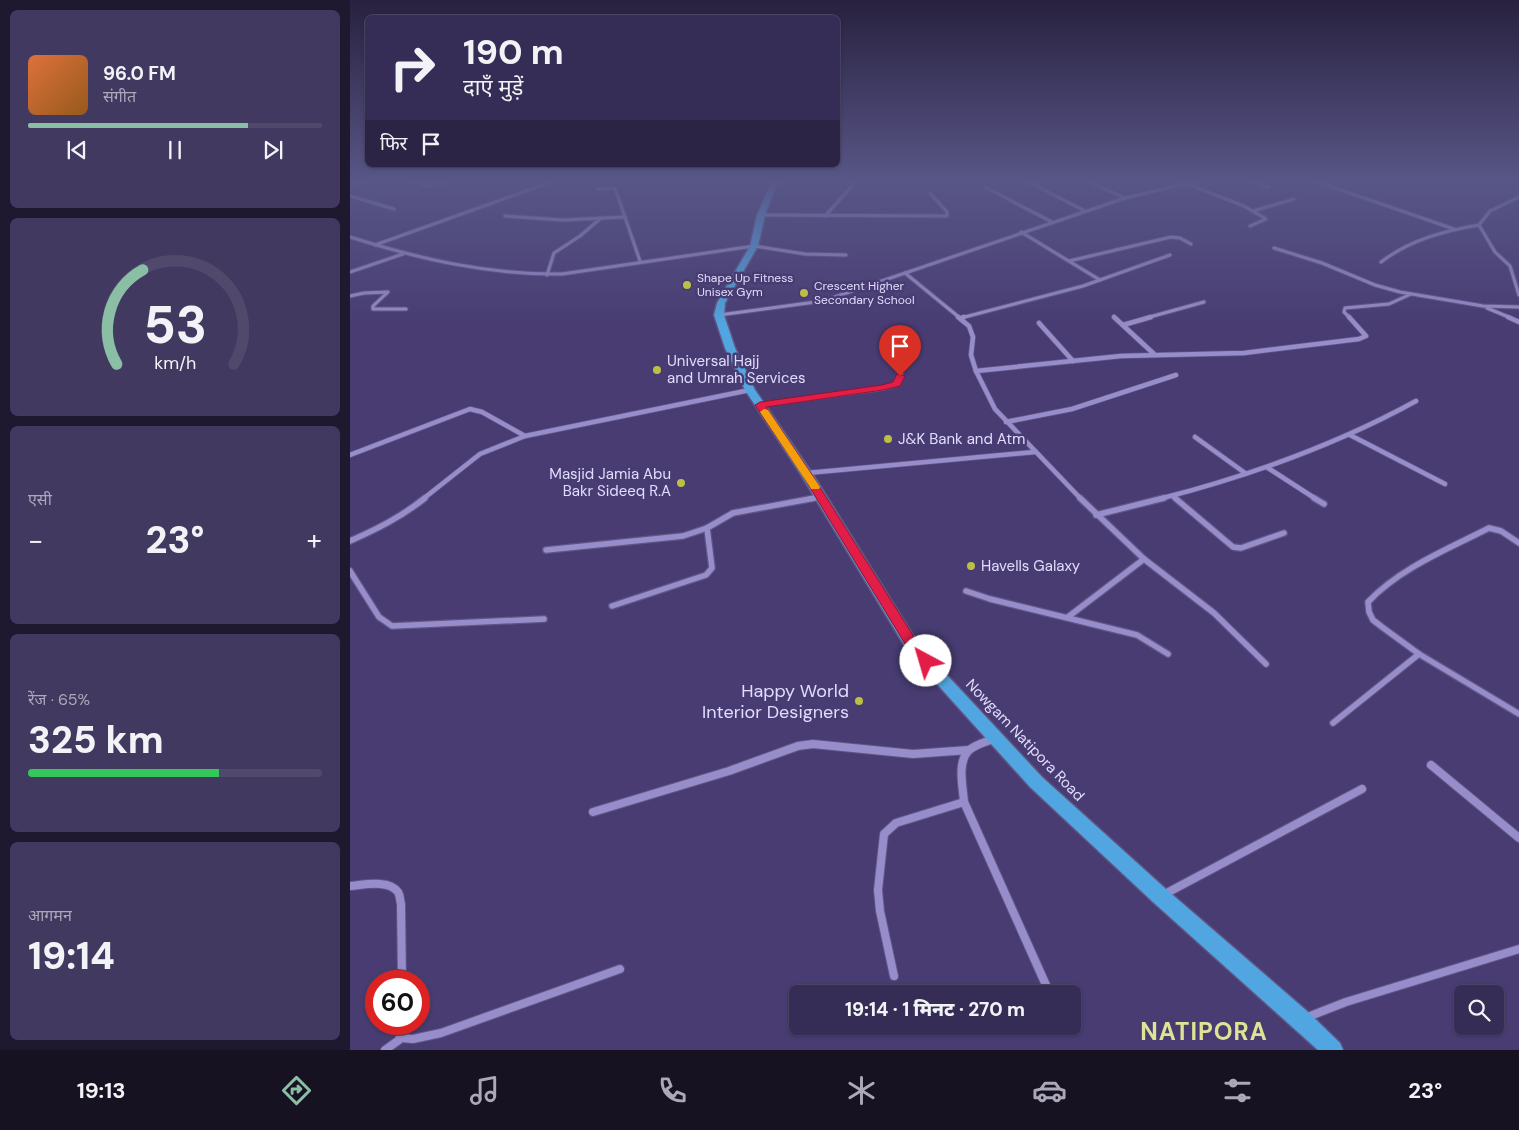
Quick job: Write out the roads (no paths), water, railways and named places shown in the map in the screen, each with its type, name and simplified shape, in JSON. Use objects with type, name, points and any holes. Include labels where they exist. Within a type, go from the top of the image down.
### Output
[{"type":"main road","points":[[719,315],[721,303],[754,246],[758,230]]},
{"type":"main road","name":"Nowgam Natipora Road","points":[[719,315],[730,348],[750,390],[806,473],[914,649],[1036,782],[1160,896],[1301,1019],[1333,1050]]},
{"type":"street","points":[[374,245],[416,230]]},
{"type":"street","points":[[547,275],[554,253],[587,230]]},
{"type":"street","points":[[629,230],[640,262]]},
{"type":"street","points":[[719,315],[823,301],[1027,230]]},
{"type":"street","points":[[1381,262],[1390,255],[1422,239],[1451,230]]},
{"type":"street","points":[[1482,230],[1495,252],[1510,266],[1519,295]]},
{"type":"street","points":[[1021,232],[1100,280]]},
{"type":"street","points":[[350,236],[403,254],[492,270],[547,275],[754,246],[805,254],[846,254]]},
{"type":"street","points":[[1069,261],[1171,237],[1191,244]]},
{"type":"street","points":[[1274,248],[1322,263],[1375,285],[1411,294],[1483,306],[1519,307]]},
{"type":"street","points":[[350,272],[403,254]]},
{"type":"street","points":[[961,318],[1062,292],[1170,255]]},
{"type":"street","points":[[905,273],[961,318],[972,332],[971,356],[976,371],[995,409],[1006,422],[1096,515],[1144,559],[1209,608],[1266,664]]},
{"type":"street","points":[[350,296],[364,293],[388,292],[373,306],[373,309],[406,309]]},
{"type":"street","points":[[976,371],[1073,360],[1154,354],[1244,353],[1359,339],[1366,336],[1348,319],[1344,312],[1345,308],[1389,304],[1411,294]]},
{"type":"street","points":[[1123,326],[1204,302]]},
{"type":"street","points":[[1483,306],[1519,322]]},
{"type":"street","points":[[1114,317],[1154,354]]},
{"type":"street","points":[[1039,323],[1073,360]]},
{"type":"street","points":[[760,405],[883,388],[897,384],[900,376],[892,336]]},
{"type":"street","points":[[1006,422],[1072,409],[1176,375]]},
{"type":"street","points":[[350,541],[386,525],[406,513],[480,454],[525,436],[750,390]]},
{"type":"street","points":[[1096,515],[1173,496],[1245,473],[1268,468],[1350,435],[1389,417],[1416,401]]},
{"type":"street","points":[[350,455],[470,409],[482,412],[525,436]]},
{"type":"street","points":[[1350,435],[1445,484]]},
{"type":"street","points":[[1195,437],[1245,473]]},
{"type":"street","points":[[806,473],[1035,452]]},
{"type":"street","points":[[1268,468],[1324,504]]},
{"type":"street","points":[[1173,496],[1233,547],[1241,548],[1284,533]]},
{"type":"street","points":[[546,550],[683,536],[707,528],[733,512],[821,497]]},
{"type":"street","points":[[612,606],[706,576],[712,568],[707,528]]},
{"type":"street","points":[[1519,543],[1501,531],[1489,528],[1436,556],[1374,594],[1368,602],[1369,612],[1373,620],[1419,654],[1519,714]]},
{"type":"street","points":[[1068,617],[1144,559]]},
{"type":"street","points":[[350,571],[380,616],[392,626],[544,619]]},
{"type":"street","points":[[966,592],[1137,635],[1168,654]]},
{"type":"street","points":[[1333,723],[1419,654]]},
{"type":"street","points":[[593,812],[729,771],[798,746],[813,744],[913,754],[969,750],[996,737]]},
{"type":"street","points":[[969,750],[964,758],[962,772],[964,802],[1046,985]]},
{"type":"street","points":[[1431,765],[1519,838]]},
{"type":"street","points":[[1160,896],[1362,789]]},
{"type":"street","points":[[894,976],[880,911],[878,890],[884,834],[896,823],[964,802]]},
{"type":"street","points":[[350,886],[378,884],[391,887],[398,893],[402,970]]},
{"type":"street","points":[[1301,1019],[1346,1002],[1519,950]]},
{"type":"street","points":[[401,1038],[413,1040],[441,1033],[620,969]]},
{"type":"street","points":[[385,1050],[398,1044],[401,1035]]},
{"type":"place","name":"Shape Up Fitness Unisex Gym","points":[[687,285]]},
{"type":"place","name":"Crescent Higher Secondary School","points":[[804,293]]},
{"type":"place","name":"Universal Hajj and Umrah Services","points":[[657,370]]},
{"type":"place","name":"J&K Bank and Atm","points":[[888,439]]},
{"type":"place","name":"Masjid Jamia Abu Bakr Sideeq R.A","points":[[681,483]]},
{"type":"place","name":"Havells Galaxy","points":[[971,566]]},
{"type":"place","name":"Happy World Interior Designers","points":[[859,701]]},
{"type":"district","name":"NATIPORA","points":[[1204,1031]]}]
